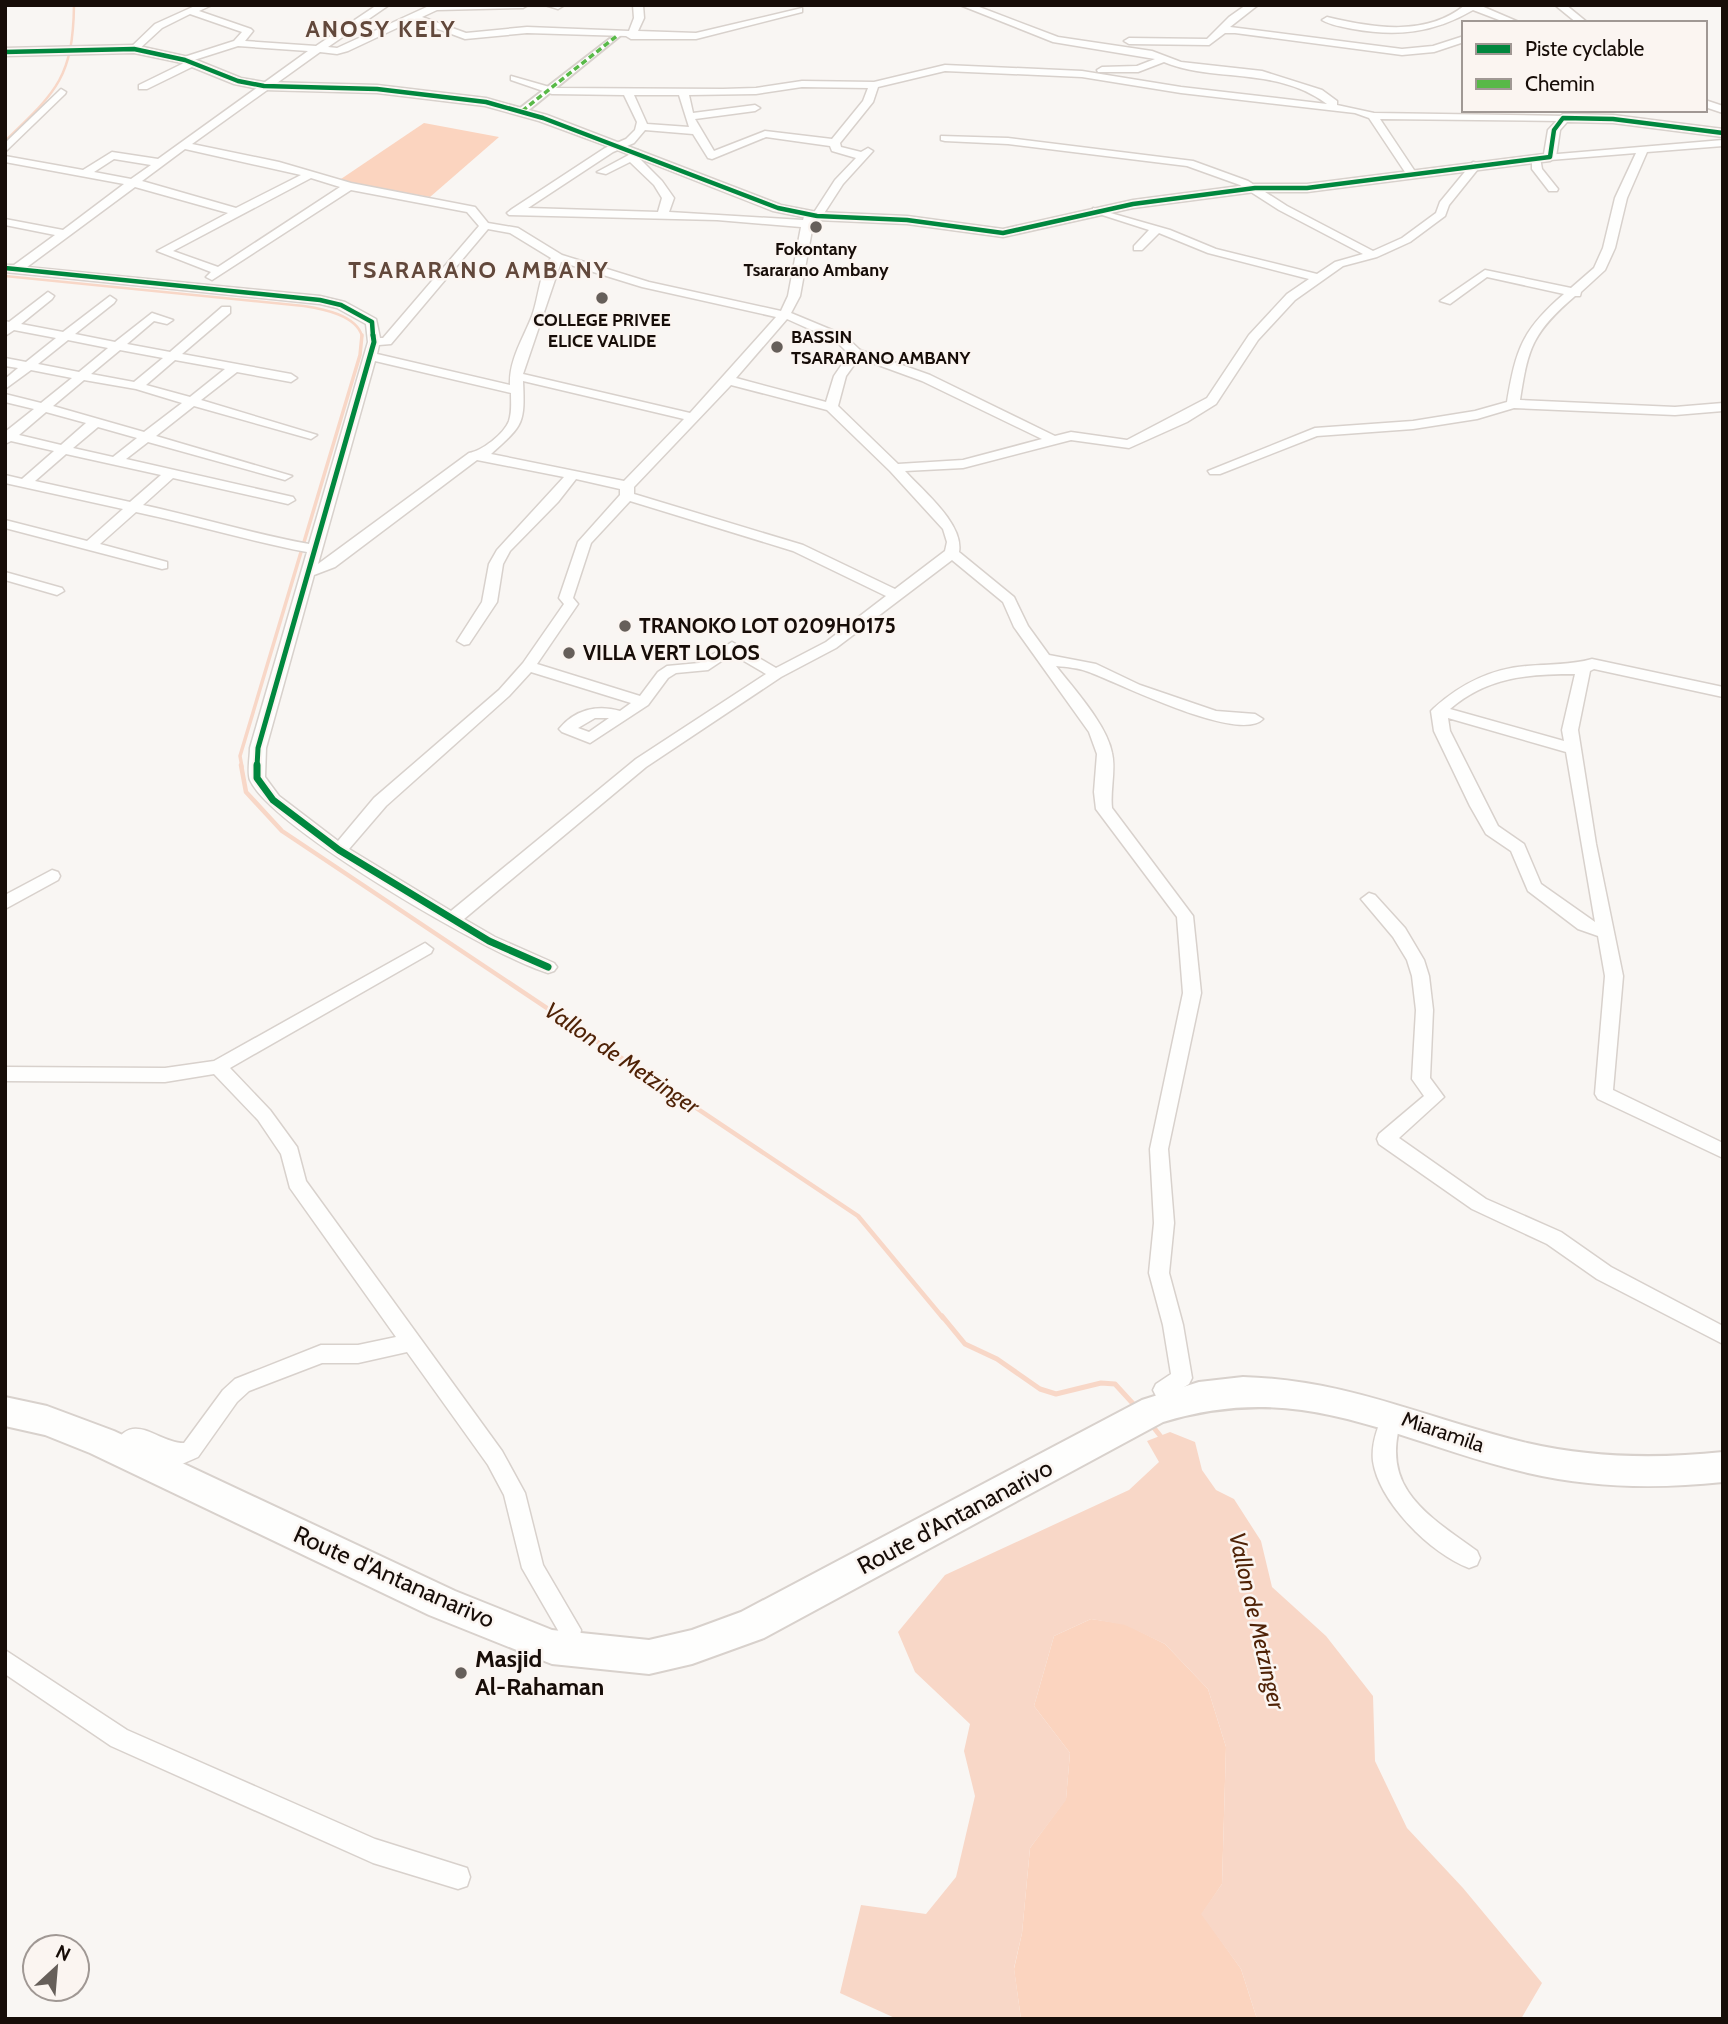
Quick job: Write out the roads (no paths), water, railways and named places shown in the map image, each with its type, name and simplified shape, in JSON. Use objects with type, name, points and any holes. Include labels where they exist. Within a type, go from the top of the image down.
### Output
[{"type":"main road","name":"Miaramila","points":[[1126,1427],[1169,1404],[1207,1393],[1276,1391],[1351,1402],[1498,1450],[1578,1468],[1627,1474],[1680,1473],[1723,1467]]},
{"type":"main road","name":"Route d'Antananarivo","points":[[5,1411],[47,1421],[121,1451],[442,1603],[552,1647],[568,1651],[649,1657],[692,1647],[751,1626],[1126,1427]]},
{"type":"street","points":[[134,49],[157,25],[207,5]]},
{"type":"street","points":[[11,268],[67,234],[264,86],[384,5]]},
{"type":"street","points":[[405,5],[425,10],[523,5]]},
{"type":"street","points":[[631,36],[639,18],[638,5]]},
{"type":"street","points":[[965,5],[1056,40],[1152,54],[1179,65],[1258,73],[1318,92],[1336,105]]},
{"type":"street","points":[[1098,45],[1111,41],[1209,42],[1232,19],[1253,5]]},
{"type":"street","points":[[1560,5],[1580,21]]},
{"type":"street","points":[[1327,20],[1366,30],[1417,30],[1445,24],[1472,6],[1505,21]]},
{"type":"street","points":[[143,87],[188,61],[237,43],[345,49],[425,10]]},
{"type":"street","points":[[414,17],[465,36],[527,30],[618,36],[696,36],[799,10]]},
{"type":"street","points":[[190,11],[248,31],[237,43]]},
{"type":"street","points":[[1223,30],[1402,52],[1434,49],[1462,40]]},
{"type":"street","points":[[522,111],[552,91],[618,36]]},
{"type":"street","points":[[5,52],[134,49],[188,61],[238,81],[264,86],[377,89],[468,99],[522,111],[620,146],[635,155],[745,197],[811,218]]},
{"type":"street","points":[[1082,74],[1139,69],[1163,59]]},
{"type":"street","points":[[515,78],[552,91],[628,93],[756,91],[814,83],[874,85],[945,68],[1082,74],[1181,90],[1336,105],[1373,116],[1542,113],[1563,118],[1611,115],[1723,133]]},
{"type":"street","points":[[339,850],[380,802],[504,693],[528,666],[571,604],[566,598],[585,542],[691,417],[728,380],[785,314],[794,296],[811,218],[865,154],[836,149],[835,143],[868,102],[874,85]]},
{"type":"street","points":[[684,91],[694,131],[712,156],[765,134],[835,143]]},
{"type":"street","points":[[5,149],[61,92]]},
{"type":"street","points":[[628,93],[627,97],[643,127]]},
{"type":"street","points":[[691,116],[755,108]]},
{"type":"street","points":[[1373,116],[1411,173]]},
{"type":"street","points":[[1553,190],[1537,169],[1554,130],[1563,118]]},
{"type":"street","points":[[643,127],[694,131]]},
{"type":"street","points":[[374,342],[387,341],[490,225],[609,150],[630,141],[643,127]]},
{"type":"street","points":[[945,138],[1020,142],[1189,163],[1223,173],[1255,188],[1283,208],[1373,255]]},
{"type":"street","points":[[516,211],[907,220],[1003,233],[1097,211],[1255,188],[1307,188],[1477,164],[1723,143]]},
{"type":"street","points":[[184,146],[279,165],[349,186],[471,209],[490,225],[534,242],[558,257],[646,285],[785,314],[839,338],[856,353],[926,378],[1037,430],[1052,440]]},
{"type":"street","points":[[1513,404],[1521,355],[1544,317],[1576,293],[1600,270],[1609,248],[1621,198],[1644,148]]},
{"type":"street","points":[[83,175],[112,155],[160,163]]},
{"type":"street","points":[[602,172],[635,155]]},
{"type":"street","points":[[635,155],[668,198],[662,215]]},
{"type":"street","points":[[5,159],[178,193],[237,212]]},
{"type":"street","points":[[895,468],[963,464],[1071,436],[1129,444],[1182,419],[1212,401],[1267,321],[1291,297],[1339,264],[1373,255],[1406,240],[1441,214],[1444,204],[1477,164]]},
{"type":"street","points":[[219,271],[163,251],[309,175]]},
{"type":"street","points":[[198,288],[219,271],[349,186]]},
{"type":"street","points":[[1097,211],[1212,251],[1318,278]]},
{"type":"street","points":[[5,222],[67,234]]},
{"type":"street","points":[[1138,248],[1155,230]]},
{"type":"street","points":[[481,456],[514,426],[518,410],[516,376],[552,265],[558,257]]},
{"type":"street","points":[[11,268],[274,294],[341,305],[372,322],[374,342],[258,748],[257,778],[273,800],[339,850],[489,941],[548,967]]},
{"type":"street","points":[[1446,301],[1485,273],[1576,293]]},
{"type":"street","points":[[7,328],[48,296]]},
{"type":"street","points":[[5,385],[110,300]]},
{"type":"street","points":[[137,386],[226,310]]},
{"type":"street","points":[[6,438],[85,376],[152,317],[167,320]]},
{"type":"street","points":[[7,328],[291,377]]},
{"type":"street","points":[[831,407],[840,376],[856,353]]},
{"type":"street","points":[[369,356],[479,384],[517,390]]},
{"type":"street","points":[[5,362],[137,386],[311,435]]},
{"type":"street","points":[[116,461],[233,369]]},
{"type":"street","points":[[516,376],[691,417]]},
{"type":"street","points":[[453,918],[641,763],[776,674],[831,645],[952,553],[954,542],[949,528],[895,468],[831,407],[728,380]]},
{"type":"street","points":[[5,398],[285,476]]},
{"type":"street","points":[[1214,471],[1315,432],[1365,426],[1413,425],[1477,415],[1513,404],[1675,411],[1723,407]]},
{"type":"street","points":[[24,483],[94,423]]},
{"type":"street","points":[[6,438],[288,500]]},
{"type":"street","points":[[307,573],[330,564],[474,456],[481,456],[572,475],[778,538],[866,577],[897,596]]},
{"type":"street","points":[[92,544],[171,473]]},
{"type":"street","points":[[464,641],[488,607],[494,589],[495,564],[510,543],[560,496],[572,475]]},
{"type":"street","points":[[5,479],[316,549]]},
{"type":"street","points":[[5,524],[92,544],[162,565]]},
{"type":"street","points":[[952,553],[1009,600],[1021,627],[1096,731],[1105,754],[1102,792],[1104,809],[1185,916],[1192,993],[1159,1149],[1164,1223],[1159,1273],[1173,1325],[1182,1378],[1163,1390],[1169,1404]]},
{"type":"street","points":[[5,576],[57,591]]},
{"type":"street","points":[[621,716],[643,702],[663,675],[672,669],[703,667],[732,647],[776,674]]},
{"type":"street","points":[[1045,659],[1091,667],[1135,688],[1214,716],[1255,719]]},
{"type":"street","points":[[1439,711],[1474,683],[1499,674],[1520,670],[1583,669],[1592,664],[1723,692]]},
{"type":"street","points":[[528,666],[643,702]]},
{"type":"street","points":[[1583,669],[1570,730],[1614,975],[1604,1094],[1723,1151]]},
{"type":"street","points":[[1439,711],[1574,749]]},
{"type":"street","points":[[1439,711],[1442,731],[1478,806],[1492,830],[1518,848],[1534,887],[1584,925],[1605,932]]},
{"type":"street","points":[[5,903],[51,876]]},
{"type":"street","points":[[1369,898],[1409,946],[1420,973],[1424,996],[1421,1079],[1435,1097],[1386,1139],[1479,1204],[1554,1238],[1604,1273],[1723,1336]]},
{"type":"street","points":[[5,1074],[165,1075],[218,1067],[425,949]]},
{"type":"street","points":[[218,1067],[264,1115],[290,1152],[297,1183],[495,1458],[514,1493],[533,1568],[570,1630],[568,1651]]},
{"type":"street","points":[[121,1451],[134,1438],[145,1438],[182,1455],[191,1450],[230,1396],[242,1385],[321,1354],[358,1354],[413,1342]]},
{"type":"street","points":[[1393,1415],[1387,1427],[1383,1448],[1390,1482],[1399,1501],[1469,1558]]},
{"type":"street","points":[[5,1661],[119,1738],[373,1852],[458,1877]]},
{"type":"water","points":[[1170,1432],[1195,1442],[1202,1470],[1216,1490],[1234,1499],[1261,1541],[1272,1587],[1326,1636],[1373,1696],[1375,1761],[1407,1828],[1463,1888],[1542,1983],[1521,2019],[1257,2019],[1241,1969],[1201,1914],[1222,1884],[1226,1747],[1208,1689],[1165,1644],[1125,1625],[1091,1619],[1054,1636],[1034,1706],[1070,1753],[1066,1800],[1030,1848],[1022,1933],[1014,1968],[1021,2019],[897,2019],[840,1993],[861,1905],[926,1914],[956,1877],[975,1796],[964,1751],[970,1724],[915,1672],[898,1632],[945,1575],[1129,1490],[1159,1462],[1147,1441]]},
{"type":"waterway","name":"Vallon de Metzinger","points":[[5,141],[49,96],[58,82],[70,50],[74,5]]},
{"type":"waterway","name":"Vallon de Metzinger","points":[[5,276],[312,307],[346,318],[359,329],[362,336]]},
{"type":"waterway","name":"Vallon de Metzinger","points":[[242,767],[240,756],[360,355],[362,336]]},
{"type":"waterway","name":"Vallon de Metzinger","points":[[241,765],[246,792],[282,831],[858,1216],[943,1318]]},
{"type":"waterway","name":"Vallon de Metzinger","points":[[942,1316],[965,1344],[997,1359],[1040,1389],[1056,1394],[1101,1383],[1115,1384],[1137,1408]]},
{"type":"waterway","name":"Vallon de Metzinger","points":[[1150,1423],[1162,1438]]},
{"type":"place","name":"Fokontany Tsararano Ambany","points":[[816,227]]},
{"type":"place","name":"COLLEGE PRIVEE ELICE VALIDE","points":[[602,298]]},
{"type":"place","name":"BASSIN TSARARANO AMBANY","points":[[777,347]]},
{"type":"place","name":"TRANOKO LOT 0209H0175","points":[[625,626]]},
{"type":"place","name":"VILLA VERT LOLOS","points":[[569,653]]},
{"type":"place","name":"Masjid Al-Rahaman","points":[[461,1673]]},
{"type":"district","name":"ANOSY KELY","points":[[381,29]]},
{"type":"district","name":"TSARARANO AMBANY","points":[[479,270]]}]
